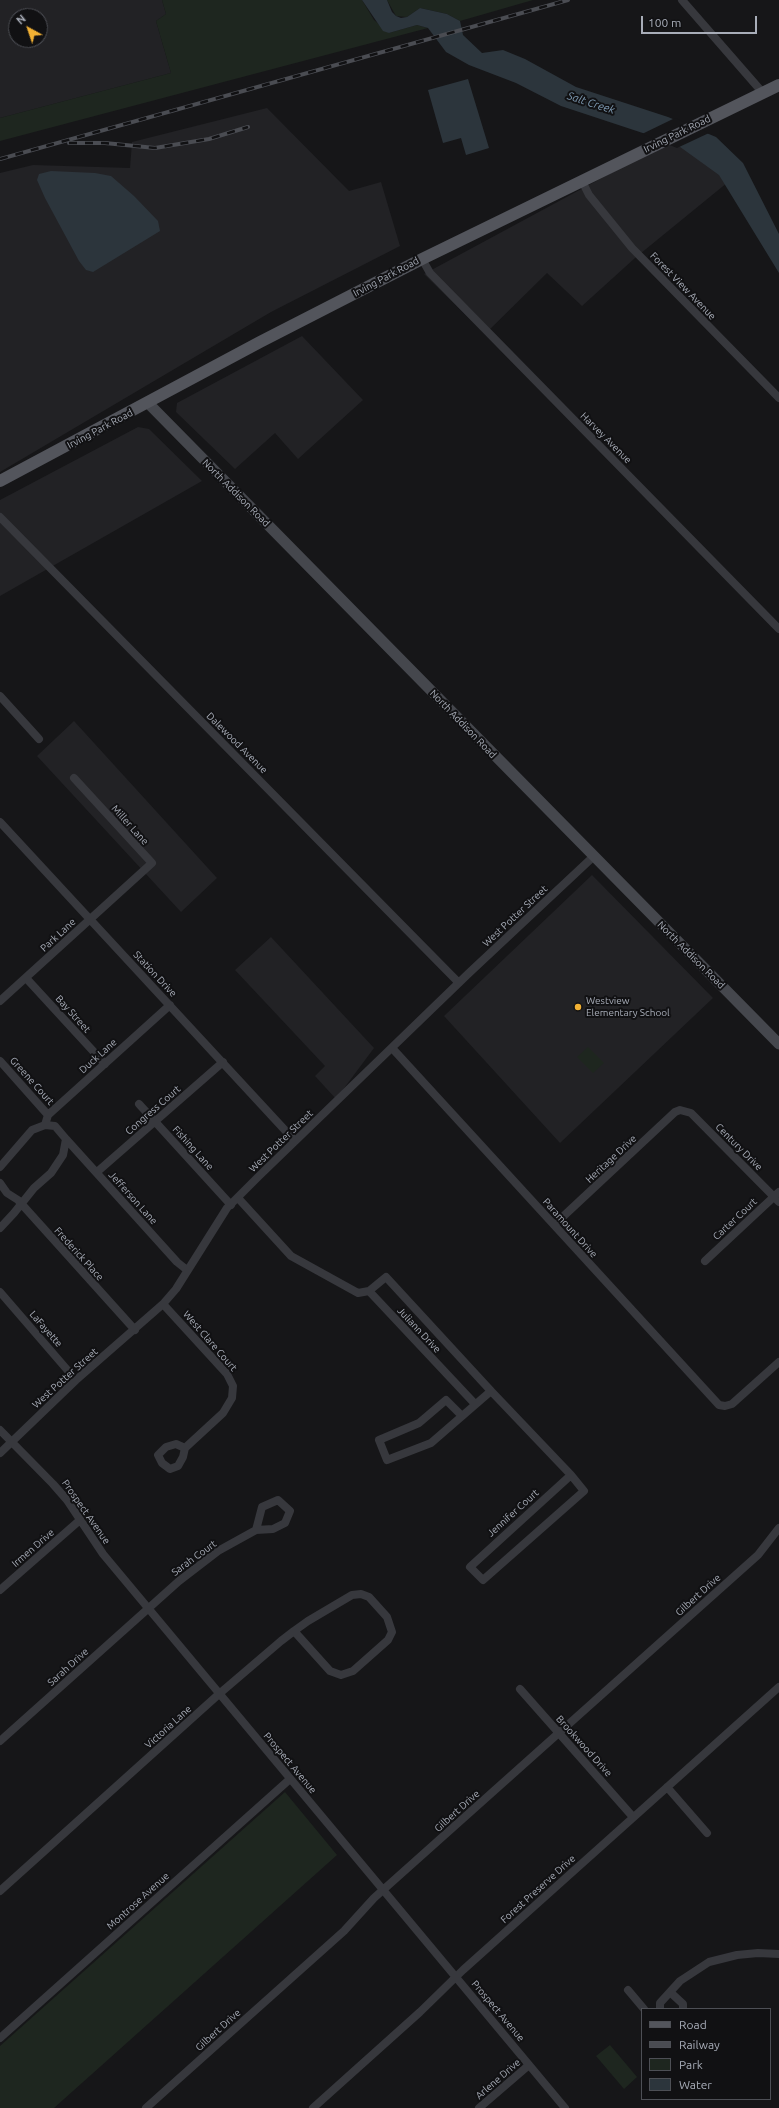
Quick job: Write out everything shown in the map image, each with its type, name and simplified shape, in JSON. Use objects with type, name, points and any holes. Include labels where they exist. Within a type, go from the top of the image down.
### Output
[{"type":"main road","name":"Irving Park Road","points":[[0,481],[260,342],[422,258],[582,181],[701,121],[779,85]]},
{"type":"street","points":[[682,0],[763,93]]},
{"type":"street","name":"Forest View Avenue","points":[[582,181],[589,195],[632,248],[779,398]]},
{"type":"street","name":"Harvey Avenue","points":[[422,258],[430,273],[779,629]]},
{"type":"street","name":"North Addison Road","points":[[148,403],[779,1044]]},
{"type":"street","name":"Dalewood Avenue","points":[[0,517],[459,983]]},
{"type":"street","points":[[0,696],[38,739]]},
{"type":"street","name":"Miller Lane","points":[[74,778],[152,864],[130,884]]},
{"type":"street","name":"Station Drive","points":[[0,822],[295,1141]]},
{"type":"street","name":"West Potter Street","points":[[0,1453],[76,1380],[163,1304],[176,1289],[231,1205],[295,1141],[459,983],[594,856]]},
{"type":"street","name":"Park Lane","points":[[0,1001],[130,884]]},
{"type":"street","name":"Bay Street","points":[[26,978],[105,1064]]},
{"type":"street","name":"Duck Lane","points":[[48,1115],[170,1005]]},
{"type":"street","name":"Paramount Drive","points":[[392,1048],[719,1405],[725,1406],[738,1398],[779,1362]]},
{"type":"street","name":"Greene Court","points":[[0,1061],[48,1115]]},
{"type":"street","name":"Congress Court","points":[[97,1172],[223,1062]]},
{"type":"street","name":"Fishing Lane","points":[[139,1104],[231,1205]]},
{"type":"street","name":"Heritage Drive","points":[[554,1226],[675,1112],[683,1110]]},
{"type":"street","name":"Century Drive","points":[[683,1110],[691,1113],[777,1197]]},
{"type":"street","points":[[0,1167],[32,1130],[45,1126],[48,1115]]},
{"type":"street","name":"Jefferson Lane","points":[[45,1126],[55,1126],[177,1262],[188,1270]]},
{"type":"street","points":[[0,1228],[34,1188],[50,1173],[62,1155],[66,1139]]},
{"type":"street","name":"Frederick Place","points":[[0,1182],[7,1193],[18,1200],[135,1330]]},
{"type":"street","name":"Carter Court","points":[[705,1261],[777,1197]]},
{"type":"street","points":[[238,1198],[291,1256],[358,1293],[369,1292],[386,1277],[571,1475]]},
{"type":"street","name":"LaFayette","points":[[0,1292],[76,1380]]},
{"type":"street","name":"Juliann Drive","points":[[369,1292],[475,1404]]},
{"type":"street","name":"West Clare Court","points":[[163,1304],[227,1374],[233,1386],[232,1398],[229,1407],[185,1448]]},
{"type":"street","points":[[462,1416],[446,1400],[419,1423],[379,1440],[387,1460],[431,1443],[491,1391]]},
{"type":"street","name":"Prospect Avenue","points":[[0,1430],[53,1484],[103,1554],[566,2108]]},
{"type":"street","name":"Jennifer Court","points":[[571,1475],[584,1491],[483,1580],[470,1567],[571,1475]]},
{"type":"street","name":"Sarah Court","points":[[148,1608],[179,1581],[218,1551],[256,1530],[272,1529],[284,1523],[290,1511],[285,1504],[278,1500],[262,1507],[256,1530]]},
{"type":"street","name":"Irmen Drive","points":[[0,1590],[80,1520]]},
{"type":"street","name":"Gilbert Drive","points":[[146,2108],[344,1931],[384,1890],[758,1555],[779,1528]]},
{"type":"street","name":"Victoria Lane","points":[[0,1891],[219,1694],[294,1631],[352,1595],[360,1594],[369,1597],[387,1616],[391,1622],[392,1632],[388,1640],[353,1671],[341,1675],[330,1671],[294,1631]]},
{"type":"street","name":"Sarah Drive","points":[[0,1741],[148,1608]]},
{"type":"street","name":"Forest Preserve Drive","points":[[313,2108],[633,1817],[779,1687]]},
{"type":"street","name":"Brookwood Drive","points":[[520,1689],[633,1817]]},
{"type":"street","name":"Montrose Avenue","points":[[0,2038],[290,1779]]},
{"type":"street","points":[[667,1787],[707,1833]]},
{"type":"street","points":[[660,2008],[660,2003],[680,1982],[709,1962],[744,1954],[779,1954]]},
{"type":"street","points":[[628,1990],[643,2008]]},
{"type":"street","points":[[670,1992],[683,2004],[683,2008]]},
{"type":"street","name":"Arlene Drive","points":[[479,2108],[529,2065]]},
{"type":"shaded area","points":[[0,0],[162,0],[166,14],[156,21],[171,73],[0,118]]},
{"type":"shaded area","points":[[267,108],[349,191],[381,182],[400,246],[271,312],[0,472],[0,173],[33,165],[130,168],[132,142]]},
{"type":"shaded area","points":[[674,139],[733,178],[635,258],[582,306],[547,273],[485,334],[424,274]]},
{"type":"shaded area","points":[[302,336],[363,400],[298,459],[275,433],[235,469],[176,412],[177,403]]},
{"type":"shaded area","points":[[138,427],[149,429],[202,481],[0,596],[0,500]]},
{"type":"shaded area","points":[[74,721],[217,878],[181,912],[37,756]]},
{"type":"shaded area","name":"Westview Elementary School","points":[[592,875],[713,998],[560,1143],[444,1016]]},
{"type":"shaded area","points":[[271,937],[374,1048],[336,1099],[315,1076],[325,1066],[235,970]]},
{"type":"green space","points":[[162,0],[362,0],[374,20],[389,33],[417,25],[428,28],[0,141],[0,118],[171,73],[156,21],[166,14]]},
{"type":"green space","points":[[387,0],[533,0],[460,21],[447,14],[420,8],[407,17],[396,16]]},
{"type":"green space","points":[[588,1047],[604,1063],[593,1073],[577,1057]]},
{"type":"green space","points":[[285,1792],[337,1855],[54,2108],[0,2108],[0,2046]]},
{"type":"green space","points":[[610,2045],[637,2077],[624,2089],[596,2056]]},
{"type":"water","name":"Salt Creek","points":[[362,0],[387,0],[392,12],[401,18],[407,17],[420,8],[447,14],[460,21],[463,35],[482,53],[503,50],[525,59],[576,87],[668,117],[716,137],[743,163],[779,234],[779,273],[719,175],[676,144],[561,106],[516,83],[469,65],[446,52],[428,28],[417,25],[389,33],[383,31]]},
{"type":"water","points":[[468,79],[489,148],[466,155],[461,138],[443,143],[428,90]]},
{"type":"water","points":[[51,171],[95,173],[111,176],[134,196],[158,221],[160,231],[93,272],[86,270],[79,261],[37,180],[39,174]]},
{"type":"pier","points":[[675,118],[709,133],[677,148],[642,134]]},
{"type":"railway","points":[[0,159],[568,0]]},
{"type":"railway","points":[[69,143],[105,143],[155,148],[209,139],[248,127]]},
{"type":"place","name":"Westview Elementary School","points":[[578,1007]]}]
